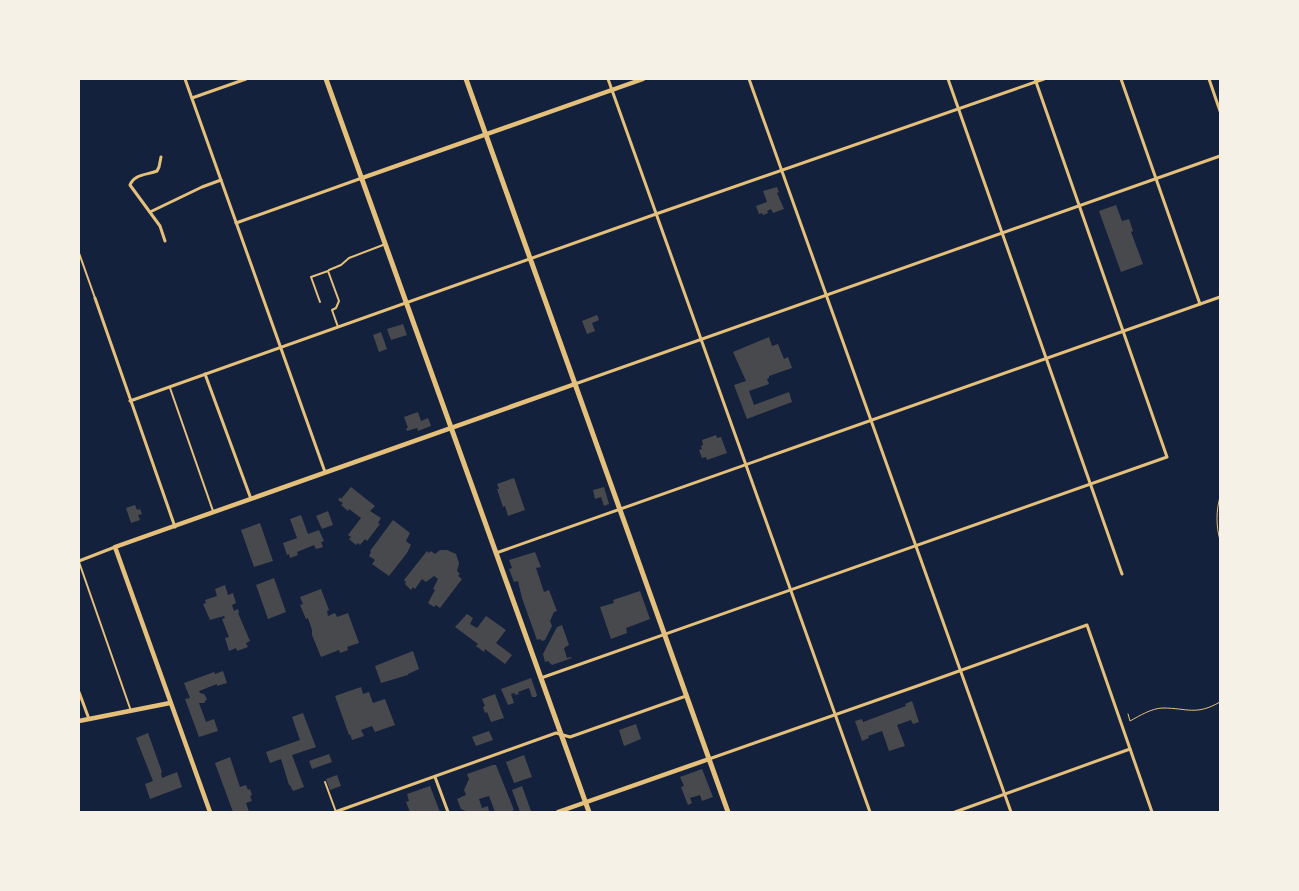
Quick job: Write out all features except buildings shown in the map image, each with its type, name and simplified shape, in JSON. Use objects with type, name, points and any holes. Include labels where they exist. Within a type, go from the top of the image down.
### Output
[{"type":"main road","points":[[326,79],[589,812]]},
{"type":"main road","points":[[466,79],[728,812]]},
{"type":"street","points":[[185,79],[326,473]]},
{"type":"street","points":[[192,98],[246,79]]},
{"type":"street","points":[[608,79],[870,812]]},
{"type":"street","points":[[236,223],[643,79]]},
{"type":"street","points":[[749,79],[1011,812]]},
{"type":"street","points":[[948,79],[1122,574]]},
{"type":"street","points":[[130,401],[1035,80],[1044,79]]},
{"type":"street","points":[[1121,79],[1200,304]]},
{"type":"street","points":[[1209,79],[1220,111]]},
{"type":"street","points":[[541,678],[1167,457],[1035,80]]},
{"type":"street","points":[[79,561],[1220,156]]},
{"type":"street","points":[[161,157],[160,167],[157,171],[137,177],[130,182],[132,190],[160,226],[165,241]]},
{"type":"street","points":[[150,212],[221,180]]},
{"type":"street","points":[[496,553],[1220,297]]},
{"type":"street","points":[[95,298],[174,527]]},
{"type":"street","points":[[205,374],[251,500]]},
{"type":"street","points":[[115,548],[210,812]]},
{"type":"street","points":[[558,812],[835,716],[1086,625],[1152,812]]},
{"type":"street","points":[[79,692],[89,719]]},
{"type":"street","points":[[335,812],[556,733],[570,737],[686,696]]},
{"type":"street","points":[[79,721],[170,703]]},
{"type":"street","points":[[955,812],[1130,749]]},
{"type":"street","points":[[435,776],[448,812]]},
{"type":"lane","points":[[320,302],[311,277],[341,265],[349,258],[386,244]]},
{"type":"lane","points":[[79,253],[95,298]]},
{"type":"lane","points":[[328,271],[339,301],[336,308],[332,310],[338,327]]},
{"type":"lane","points":[[170,387],[214,513]]},
{"type":"lane","points":[[79,561],[132,711]]},
{"type":"lane","points":[[325,782],[335,812]]},
{"type":"path","points":[[1220,497],[1217,512],[1220,540]]},
{"type":"path","points":[[1128,714],[1130,720],[1160,708],[1188,711],[1201,710],[1220,702]]}]
